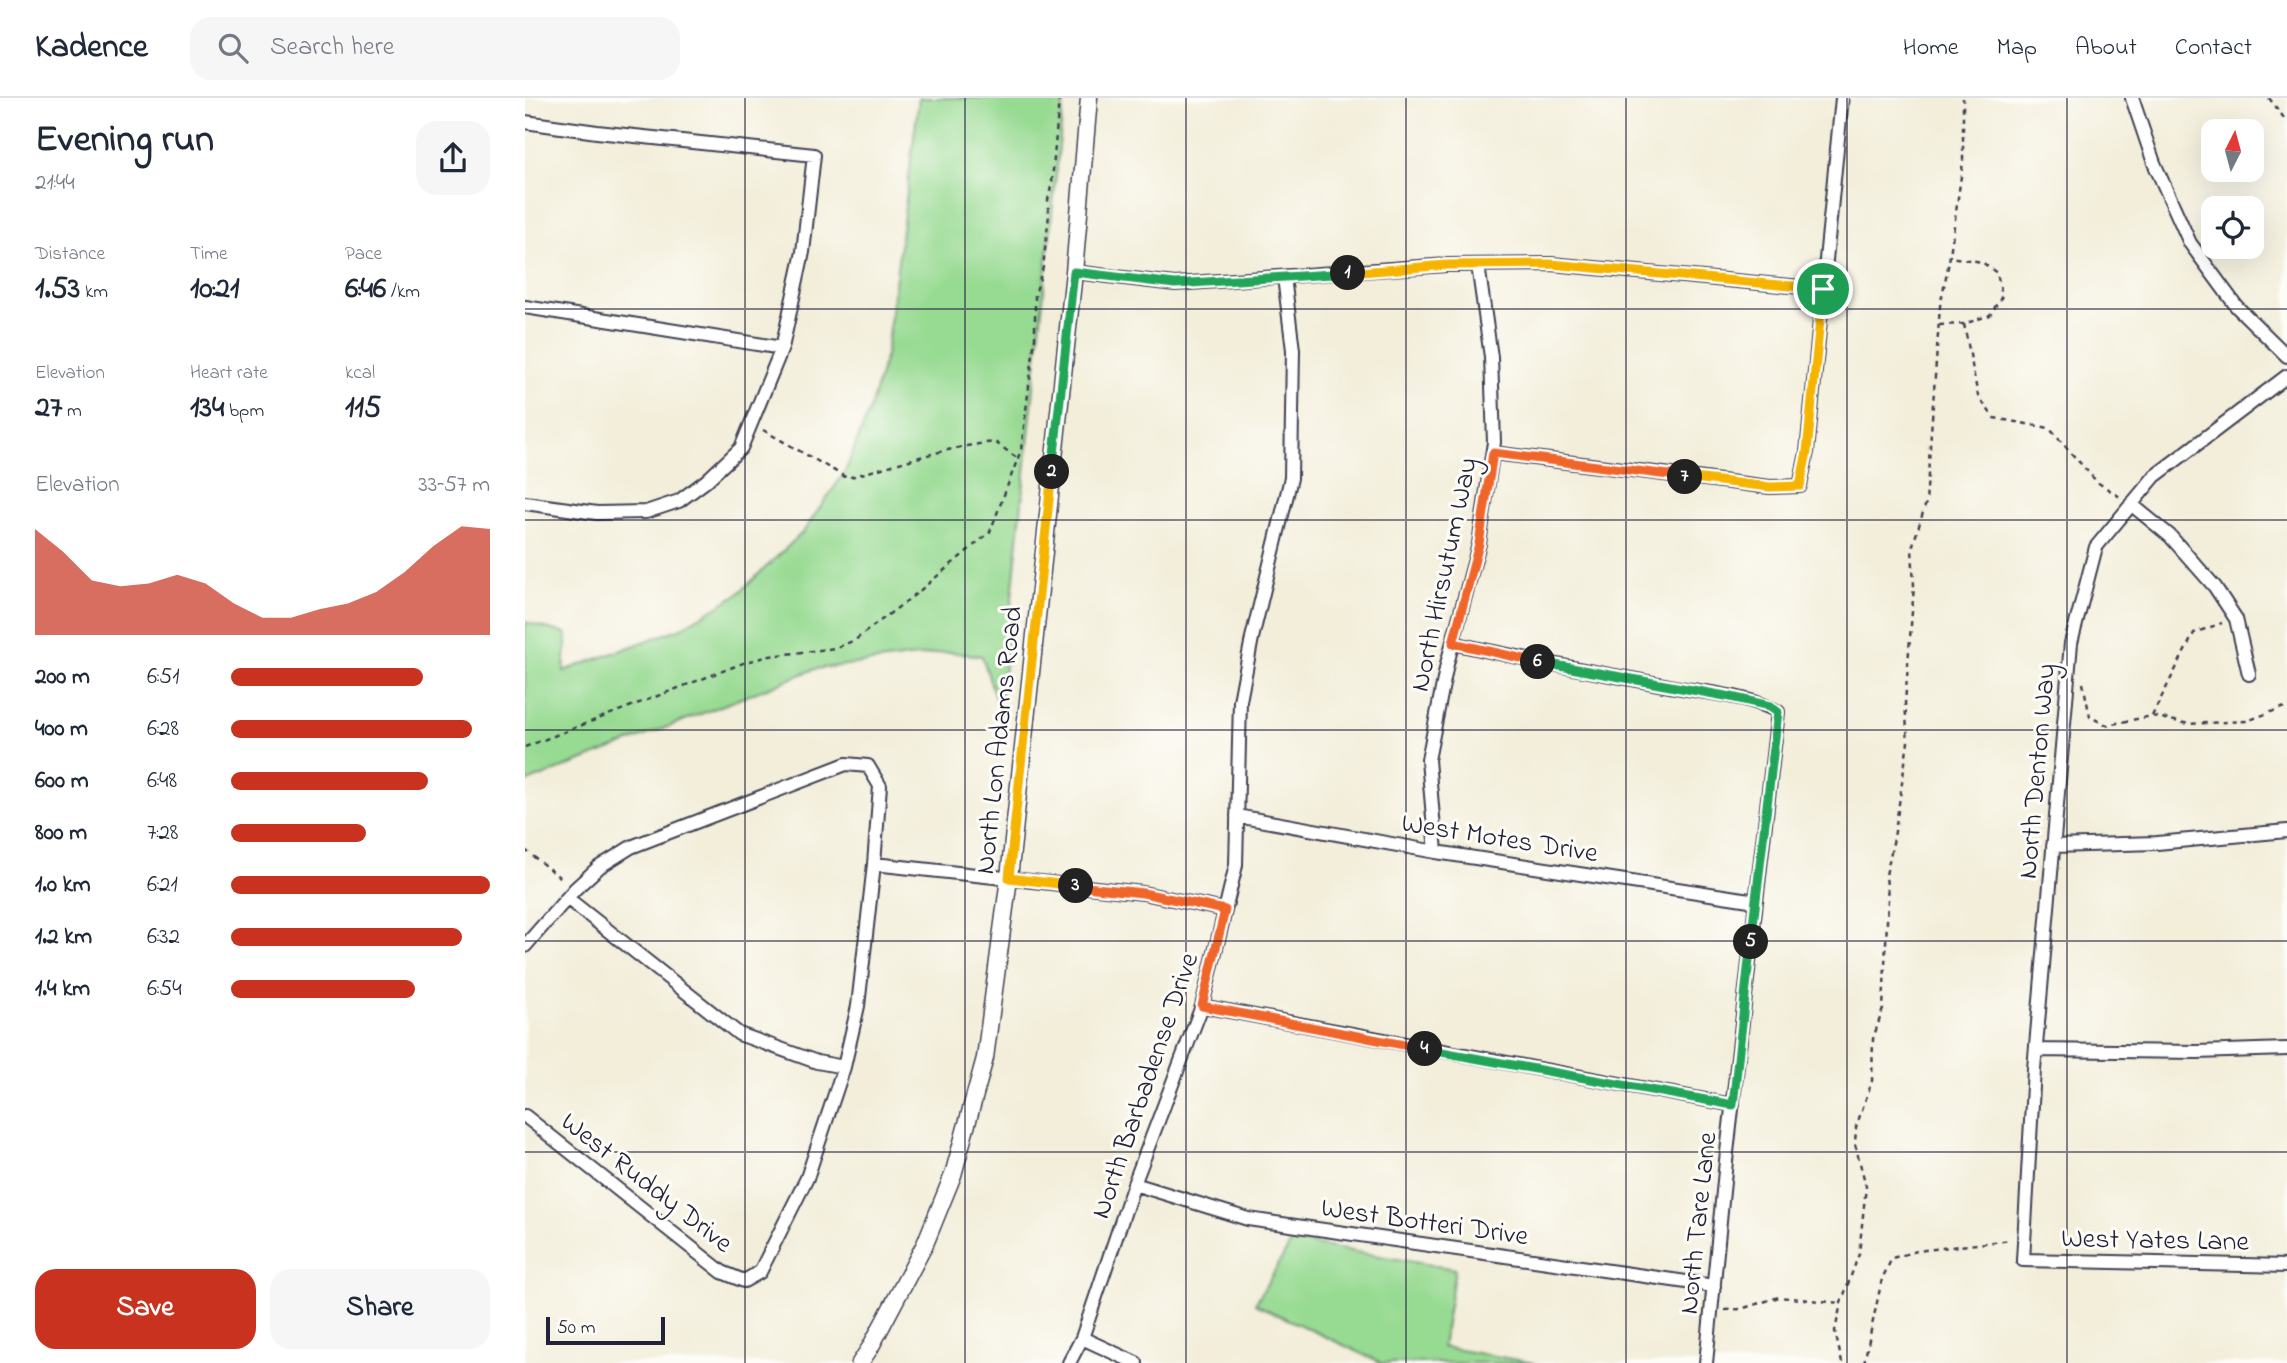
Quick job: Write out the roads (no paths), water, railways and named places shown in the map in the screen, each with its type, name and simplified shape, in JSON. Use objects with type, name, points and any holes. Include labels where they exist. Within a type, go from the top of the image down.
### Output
[{"type":"street","name":"North Lon Adams Road","points":[[860,1363],[925,1244],[953,1175],[985,1059],[1009,878],[1074,272],[1089,98]]},
{"type":"street","points":[[1493,453],[1770,487],[1800,486],[1807,452],[1842,98]]},
{"type":"street","points":[[2132,98],[2154,163],[2190,243],[2237,307],[2287,356]]},
{"type":"street","points":[[525,122],[814,155],[803,252],[782,348],[741,448],[706,481],[679,501],[646,512],[597,513],[525,503]]},
{"type":"street","points":[[1074,272],[1175,284],[1447,265],[1551,264],[1823,289]]},
{"type":"street","name":"North Hirsutum Way","points":[[1436,852],[1429,760],[1453,643],[1479,544],[1493,453],[1491,357],[1478,265]]},
{"type":"street","name":"North Barbadense Drive","points":[[1069,1363],[1082,1338],[1134,1184],[1202,1006],[1235,865],[1240,701],[1252,638],[1291,478],[1293,349],[1284,277]]},
{"type":"street","points":[[525,307],[782,348]]},
{"type":"street","name":"North Denton Way","points":[[2023,1260],[2036,1051],[2071,642],[2096,547],[2155,476],[2287,376]]},
{"type":"street","points":[[2131,504],[2170,536],[2215,587],[2236,619],[2249,674]]},
{"type":"street","name":"North Tare Lane","points":[[1453,643],[1514,658],[1731,697],[1770,706],[1778,712],[1706,1363]]},
{"type":"street","points":[[525,946],[571,893],[599,867],[631,847],[846,764],[868,766],[880,786],[858,1006],[844,1067],[817,1062],[739,1034],[571,893]]},
{"type":"street","name":"West Motes Drive","points":[[1237,816],[1436,852],[1756,901]]},
{"type":"street","points":[[2053,846],[2157,844],[2287,831]]},
{"type":"street","points":[[874,864],[1143,893],[1225,910]]},
{"type":"street","points":[[1202,1006],[1733,1105]]},
{"type":"street","points":[[2036,1051],[2197,1052],[2287,1049]]},
{"type":"street","name":"West Ruddy Drive","points":[[525,1116],[722,1272],[744,1281],[760,1272],[807,1178],[844,1067]]},
{"type":"street","name":"West Botteri Drive","points":[[1134,1184],[1248,1219],[1714,1286]]},
{"type":"street","name":"West Yates Lane","points":[[2023,1260],[2287,1266]]},
{"type":"street","points":[[1082,1338],[1136,1363]]}]
